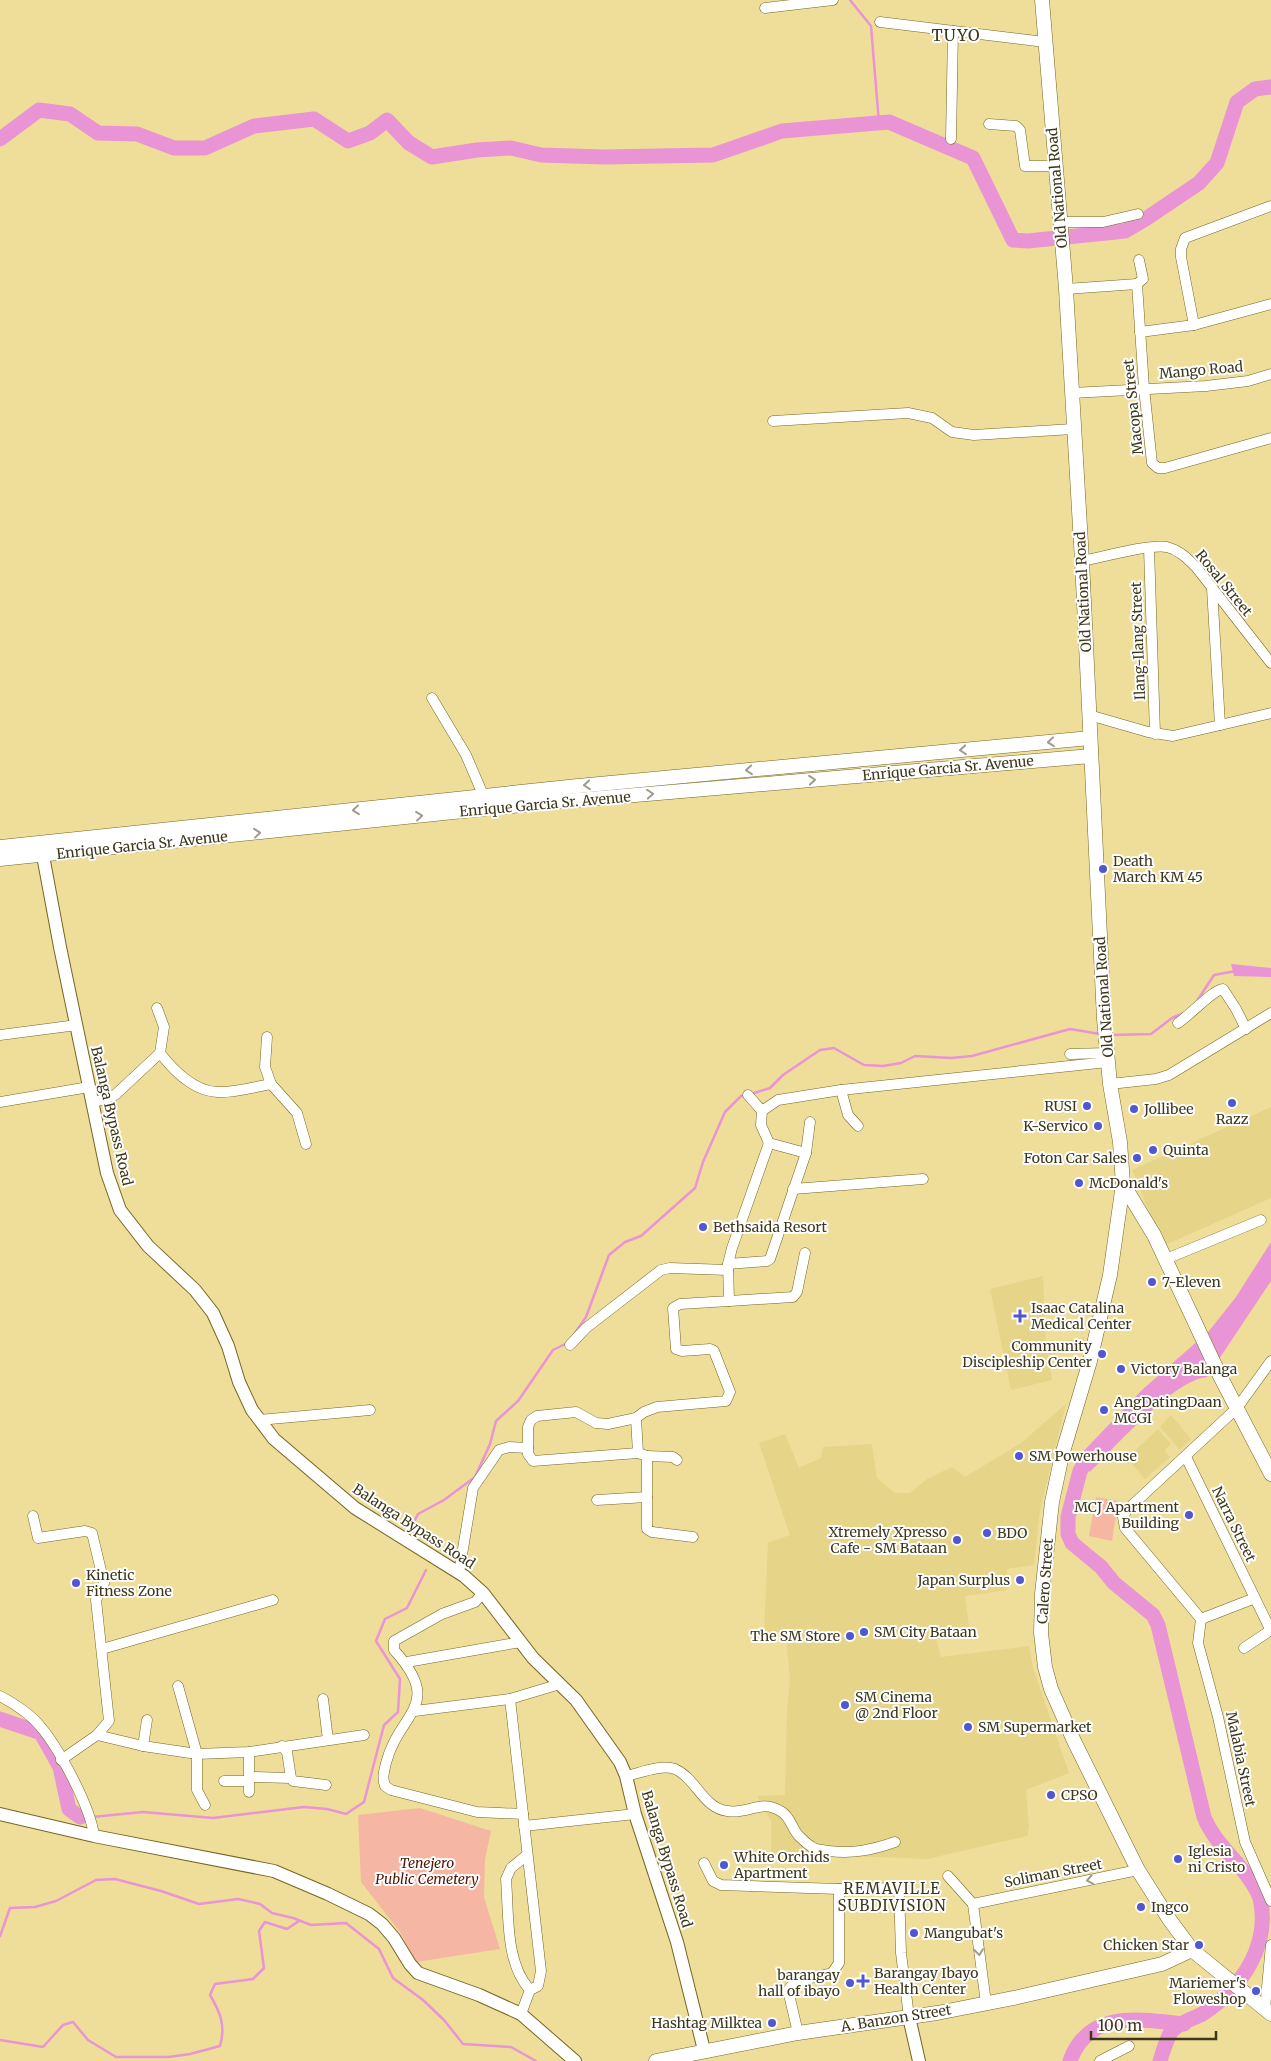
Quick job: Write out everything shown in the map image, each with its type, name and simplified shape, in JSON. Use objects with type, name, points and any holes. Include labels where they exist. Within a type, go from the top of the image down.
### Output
[{"type":"main road","name":"Old National Road","points":[[1042,0],[1059,224],[1066,289],[1082,561],[1106,1047],[1120,1142],[1124,1184]]},
{"type":"main road","name":"Enrique Garcia Sr. Avenue","points":[[0,846],[42,849],[1090,738]]},
{"type":"main road","name":"Enrique Garcia Sr. Avenue","points":[[0,859],[42,849],[484,797],[540,797],[1091,756]]},
{"type":"main road","points":[[1124,1184],[1166,1259],[1200,1336],[1271,1474]]},
{"type":"main road","name":"Calero Street","points":[[1124,1184],[1108,1284],[1090,1361],[1062,1454],[1052,1502],[1042,1594],[1041,1633],[1045,1667],[1051,1689],[1074,1741],[1138,1870],[1192,1950],[1268,2012]]},
{"type":"main road","name":"A. Banzon Street","points":[[656,2061],[684,2058],[704,2050],[798,2033],[909,2017],[986,2003],[1111,1977],[1162,1964],[1192,1950]]},
{"type":"street","points":[[765,8],[833,0]]},
{"type":"street","points":[[880,22],[1045,42]]},
{"type":"street","points":[[951,139],[953,31]]},
{"type":"street","points":[[989,124],[1016,126],[1020,130],[1025,166],[1055,166]]},
{"type":"street","points":[[1194,325],[1180,249],[1184,238],[1271,206]]},
{"type":"street","points":[[1059,224],[1103,222],[1138,214]]},
{"type":"street","name":"Macopa Street","points":[[1139,260],[1142,279],[1137,284],[1140,332],[1148,446],[1152,463],[1158,468],[1269,441]]},
{"type":"street","points":[[1066,289],[1137,284]]},
{"type":"street","points":[[1140,332],[1194,325],[1271,304]]},
{"type":"street","name":"Mango Road","points":[[1072,393],[1224,384],[1271,374]]},
{"type":"street","points":[[773,421],[908,413],[932,418],[952,432],[974,435],[1073,430]]},
{"type":"street","name":"Rosal Street","points":[[1082,561],[1149,548],[1166,547],[1186,556],[1271,662]]},
{"type":"street","name":"Ilang-Ilang Street","points":[[1149,548],[1155,734]]},
{"type":"street","points":[[1212,588],[1220,726]]},
{"type":"street","points":[[432,698],[466,755],[484,797]]},
{"type":"street","points":[[1089,715],[1155,734],[1183,735],[1271,713]]},
{"type":"street","name":"Balanga Bypass Road","points":[[42,849],[107,1173],[120,1210],[148,1246],[195,1290],[213,1313],[228,1346],[239,1382],[252,1410],[274,1439],[355,1508],[459,1573],[483,1593],[533,1658],[576,1700],[620,1762],[677,1942],[704,2050]]},
{"type":"street","points":[[1178,1024],[1201,1006],[1209,995],[1222,989],[1246,1029]]},
{"type":"street","points":[[92,1103],[116,1095],[160,1053],[164,1027],[157,1008]]},
{"type":"street","points":[[1110,1084],[1156,1079],[1169,1075],[1271,1013]]},
{"type":"street","points":[[0,1035],[77,1025]]},
{"type":"street","points":[[267,1037],[265,1067],[271,1084],[297,1113],[306,1144]]},
{"type":"street","points":[[1070,1054],[1106,1047]]},
{"type":"street","points":[[762,1111],[778,1100],[1106,1047]]},
{"type":"street","points":[[160,1053],[172,1069],[196,1085],[216,1092],[271,1084]]},
{"type":"street","points":[[0,1102],[89,1087]]},
{"type":"street","points":[[841,1090],[848,1115],[858,1126]]},
{"type":"street","points":[[728,1301],[728,1267],[732,1248],[768,1143],[761,1124],[762,1111],[748,1095]]},
{"type":"street","points":[[570,1345],[586,1328],[661,1270],[670,1268],[728,1267],[770,1259],[806,1152],[810,1122]]},
{"type":"street","points":[[768,1143],[806,1152]]},
{"type":"street","points":[[793,1190],[923,1179]]},
{"type":"street","points":[[1166,1259],[1261,1220]]},
{"type":"street","points":[[677,1460],[673,1457],[643,1455],[537,1462],[530,1459],[528,1427],[531,1420],[537,1416],[576,1412],[596,1423],[608,1424],[636,1418],[644,1412],[657,1407],[726,1401],[730,1392],[714,1351],[710,1349],[682,1351],[676,1348],[673,1308],[680,1304],[793,1297],[797,1292],[805,1253]]},
{"type":"street","points":[[1255,1598],[1201,1619],[1125,1528],[1124,1517],[1126,1510],[1186,1457],[1237,1408],[1270,1364]]},
{"type":"street","points":[[259,1420],[370,1410]]},
{"type":"street","points":[[636,1418],[643,1455],[647,1497],[647,1529],[662,1534],[693,1537]]},
{"type":"street","points":[[459,1573],[473,1488],[499,1450],[509,1447],[528,1448]]},
{"type":"street","name":"Narra Street","points":[[1186,1457],[1271,1631]]},
{"type":"street","points":[[596,1500],[647,1497]]},
{"type":"street","points":[[33,1516],[38,1538],[85,1531],[92,1533],[104,1583],[96,1600],[110,1716],[107,1725],[97,1735],[61,1760]]},
{"type":"street","points":[[483,1593],[475,1602],[442,1614],[394,1642],[394,1650],[407,1662],[417,1690],[415,1711],[389,1750],[383,1774],[385,1786],[391,1790],[477,1812],[523,1814]]},
{"type":"street","points":[[102,1649],[273,1600]]},
{"type":"street","name":"Malabia Street","points":[[1201,1619],[1198,1643],[1218,1717],[1245,1842],[1271,1901]]},
{"type":"street","points":[[1244,1648],[1271,1631]]},
{"type":"street","points":[[407,1662],[520,1642]]},
{"type":"street","points":[[415,1711],[510,1699],[560,1684]]},
{"type":"street","points":[[178,1686],[197,1754],[197,1790],[205,1805]]},
{"type":"street","points":[[0,1696],[39,1724],[88,1810],[94,1830]]},
{"type":"street","points":[[323,1698],[328,1740]]},
{"type":"street","points":[[510,1699],[542,1971],[538,1986],[530,1990],[521,2014]]},
{"type":"street","points":[[143,1746],[147,1720]]},
{"type":"street","points":[[97,1735],[143,1746],[197,1754],[249,1752],[364,1735]]},
{"type":"street","points":[[282,1746],[287,1752],[291,1778]]},
{"type":"street","points":[[249,1752],[249,1792]]},
{"type":"street","points":[[626,1776],[658,1769],[674,1769],[685,1776],[712,1805],[726,1811],[743,1812],[760,1805],[781,1812],[789,1818],[797,1834],[814,1849],[842,1853],[872,1851],[895,1842]]},
{"type":"street","points":[[224,1781],[291,1778],[293,1781],[326,1785]]},
{"type":"street","points":[[0,1814],[94,1830],[274,1871],[302,1882],[368,1914],[382,1924],[418,1973],[480,1995],[521,2014],[575,2061]]},
{"type":"street","points":[[524,1826],[635,1814]]},
{"type":"street","points":[[527,1855],[511,1868],[506,1879],[511,1943],[515,1962],[520,1980],[530,1990]]},
{"type":"street","points":[[704,1863],[713,1881],[721,1885],[839,1889],[899,1888],[901,1953],[909,2017],[919,2061]]},
{"type":"street","name":"Soliman Street","points":[[973,1904],[1138,1870]]},
{"type":"street","points":[[948,1876],[973,1904],[986,2003]]},
{"type":"street","points":[[798,2033],[788,1990],[795,1982],[832,1973],[837,1969],[839,1963],[839,1889]]},
{"type":"street","points":[[1268,2012],[1271,1945]]},
{"type":"street","points":[[1100,2061],[1129,2046]]},
{"type":"shaded area","points":[[1231,964],[1271,968],[1271,977],[1234,976]]},
{"type":"shaded area","points":[[1271,1107],[1271,1198],[1163,1246],[1132,1170]]},
{"type":"shaded area","points":[[1271,1242],[1271,1281],[1207,1377],[1179,1389],[1162,1402],[1090,1472],[1078,1457],[1142,1390],[1209,1331],[1236,1297]]},
{"type":"shaded area","name":"Isaac Catalina Medical Center","points":[[1043,1276],[1046,1344],[1085,1337],[1081,1351],[1048,1355],[1052,1380],[1011,1390],[990,1289]]},
{"type":"shaded area","name":"SM City Bataan","points":[[1066,1404],[1040,1510],[1034,1565],[1007,1569],[1007,1590],[965,1596],[969,1627],[935,1635],[941,1657],[1029,1646],[1033,1668],[1069,1773],[1026,1790],[1029,1827],[1027,1836],[927,1859],[771,1853],[771,1821],[757,1796],[785,1795],[787,1712],[790,1679],[786,1636],[780,1631],[772,1637],[764,1638],[768,1543],[790,1535],[759,1443],[785,1434],[799,1468],[821,1458],[823,1447],[872,1444],[877,1478],[895,1493],[910,1493],[927,1479],[952,1467],[965,1477],[1021,1443]]},
{"type":"shaded area","points":[[1171,1415],[1191,1439],[1180,1450],[1160,1427]]},
{"type":"shaded area","points":[[1158,1429],[1171,1444],[1164,1451],[1170,1457],[1145,1479],[1127,1458]]},
{"type":"green space","points":[[1096,1497],[1118,1501],[1112,1541],[1089,1536]]},
{"type":"green space","name":"Tenejero Public Cemetery","points":[[420,1808],[491,1831],[485,1859],[484,1897],[500,1949],[416,1962],[400,1932],[361,1882],[358,1815]]},
{"type":"waterway","points":[[850,0],[871,26],[879,123]]},
{"type":"waterway","points":[[0,139],[39,110],[70,114],[98,133],[137,134],[174,148],[205,148],[254,126],[314,119],[348,141],[370,133],[387,120],[409,143],[432,157],[477,150],[511,148],[541,155],[604,157],[713,155],[782,131],[889,122],[973,158],[1013,240],[1028,241],[1125,231],[1147,218],[1199,183],[1217,163],[1237,102],[1255,89],[1271,87]]},
{"type":"waterway","points":[[1197,1001],[1214,975],[1236,971]]},
{"type":"waterway","points":[[1111,1035],[1151,1034],[1172,1018],[1184,1013]]},
{"type":"waterway","points":[[751,1094],[770,1088],[783,1075],[820,1050],[834,1048],[864,1065],[883,1066],[901,1063],[915,1056],[951,1058],[972,1056],[1070,1029],[1100,1034]]},
{"type":"waterway","points":[[575,1333],[586,1317],[609,1255],[625,1242],[641,1236],[695,1188],[703,1162],[725,1112],[741,1096],[746,1095]]},
{"type":"waterway","points":[[413,1539],[413,1524],[418,1514],[444,1500],[475,1477],[490,1444],[496,1421],[518,1401],[553,1350],[567,1343]]},
{"type":"waterway","points":[[1096,1450],[1088,1458],[1080,1471],[1068,1517],[1068,1534],[1072,1543],[1101,1567],[1114,1583],[1153,1615],[1158,1625],[1204,1817],[1216,1839],[1248,1876],[1260,1898],[1262,1916],[1261,1933],[1257,1949],[1241,1978],[1217,2003],[1204,2013],[1181,2024],[1171,2032],[1160,2061]]},
{"type":"waterway","points":[[92,1817],[143,1812],[213,1818],[304,1807],[327,1809],[346,1814],[364,1802],[384,1725],[398,1712],[400,1679],[376,1641],[385,1619],[407,1608],[426,1570]]},
{"type":"waterway","points":[[0,1719],[41,1733],[60,1767],[69,1809],[80,1817]]},
{"type":"waterway","points":[[0,1936],[10,1908],[35,1907],[56,1901],[96,1880],[115,1879],[161,1891],[199,1904],[238,1899],[260,1904],[272,1913],[311,1925],[346,1923],[379,1949],[393,1978],[423,2000],[444,2020],[463,2044],[511,2047],[536,2061]]},
{"type":"waterway","points":[[0,2040],[43,2047],[63,2025],[73,2022],[88,2040],[116,2057],[169,2057],[220,2046],[222,2038],[221,2019],[210,1995],[215,1984],[253,1979],[264,1968],[259,1931],[265,1922],[287,1929],[299,1921]]},
{"type":"waterway","points":[[1070,2061],[1078,2045],[1089,2033],[1102,2026],[1133,2020],[1184,2024]]},
{"type":"place","name":"Death March KM 45","points":[[1103,869]]},
{"type":"place","name":"Razz","points":[[1232,1103]]},
{"type":"place","name":"RUSI","points":[[1087,1106]]},
{"type":"place","name":"Jollibee","points":[[1134,1109]]},
{"type":"place","name":"K-Servico","points":[[1098,1126]]},
{"type":"place","name":"Quinta","points":[[1153,1150]]},
{"type":"place","name":"Foton Car Sales","points":[[1137,1158]]},
{"type":"place","name":"McDonald's","points":[[1079,1183]]},
{"type":"place","name":"Bethsaida Resort","points":[[703,1227]]},
{"type":"place","name":"7-Eleven","points":[[1152,1282]]},
{"type":"place","name":"Isaac Catalina Medical Center","points":[[1020,1316]]},
{"type":"place","name":"Community Discipleship Center","points":[[1102,1354]]},
{"type":"place","name":"Victory Balanga","points":[[1121,1369]]},
{"type":"place","name":"AngDatingDaan MCGI","points":[[1104,1410]]},
{"type":"place","name":"SM Powerhouse","points":[[1019,1456]]},
{"type":"place","name":"MCJ Apartment Building","points":[[1189,1515]]},
{"type":"place","name":"BDO","points":[[987,1533]]},
{"type":"place","name":"Xtremely Xpresso Cafe - SM Bataan","points":[[957,1540]]},
{"type":"place","name":"Japan Surplus","points":[[1020,1580]]},
{"type":"place","name":"Kinetic Fitness Zone","points":[[76,1583]]},
{"type":"place","name":"SM City Bataan","points":[[864,1632]]},
{"type":"place","name":"The SM Store","points":[[850,1636]]},
{"type":"place","name":"SM Cinema @ 2nd Floor","points":[[845,1705]]},
{"type":"place","name":"SM Supermarket","points":[[968,1727]]},
{"type":"place","name":"CPSO","points":[[1051,1795]]},
{"type":"place","name":"Iglesia ni Cristo","points":[[1178,1859]]},
{"type":"place","name":"White Orchids Apartment","points":[[724,1865]]},
{"type":"place","name":"Ingco","points":[[1141,1907]]},
{"type":"place","name":"Mangubat's","points":[[914,1933]]},
{"type":"place","name":"Chicken Star","points":[[1199,1945]]},
{"type":"place","name":"Barangay Ibayo Health Center","points":[[863,1981]]},
{"type":"place","name":"barangay hall of ibayo","points":[[850,1983]]},
{"type":"place","name":"Mariemer's Floweshop","points":[[1256,1991]]},
{"type":"place","name":"Hashtag Milktea","points":[[772,2023]]},
{"type":"district","name":"TUYO","points":[[956,35]]},
{"type":"district","name":"REMAVILLE SUBDIVISION","points":[[892,1898]]}]
